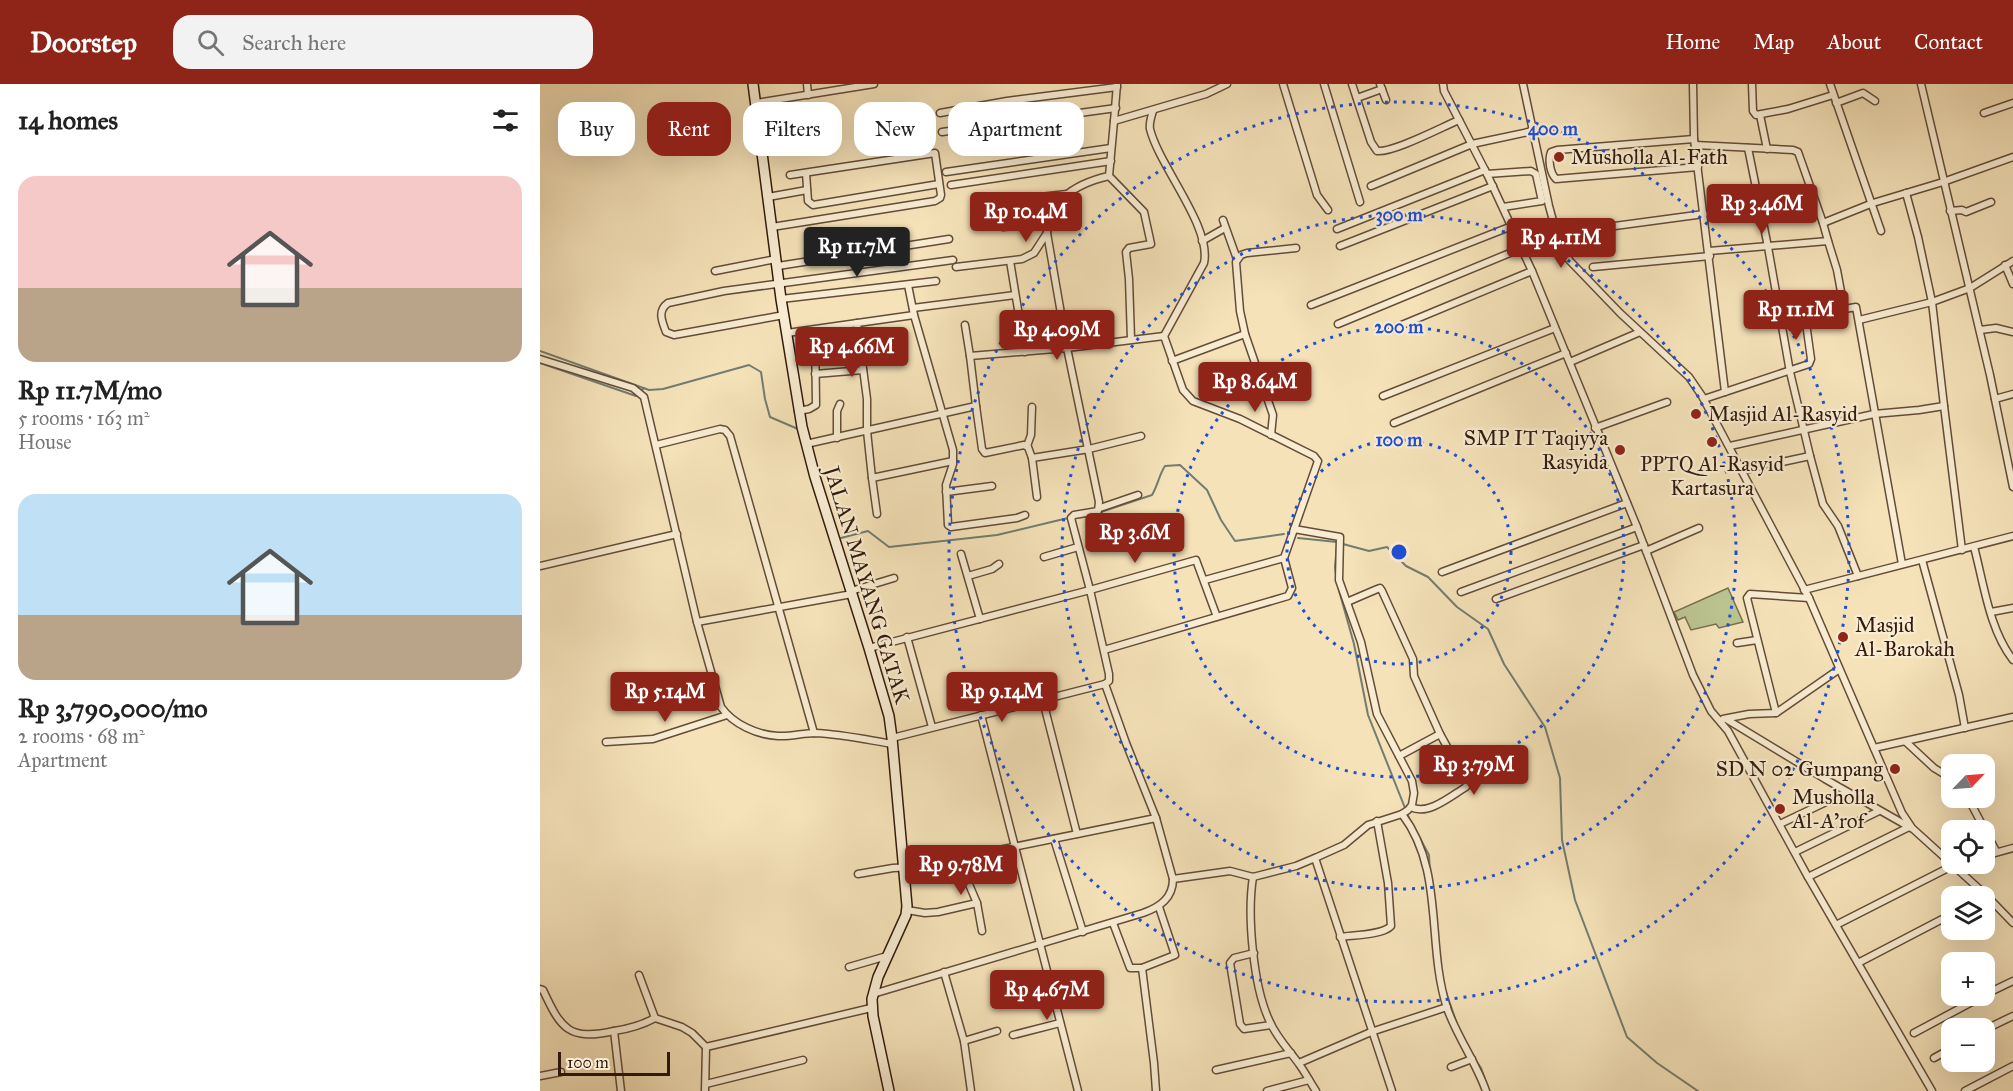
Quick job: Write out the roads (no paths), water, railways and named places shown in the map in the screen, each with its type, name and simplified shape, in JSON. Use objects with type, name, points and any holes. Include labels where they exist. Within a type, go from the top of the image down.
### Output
[{"type":"street","name":"JALAN MAYANG GATAK","points":[[753,84],[756,102]]},
{"type":"street","points":[[807,84],[808,95]]},
{"type":"street","points":[[768,102],[870,84]]},
{"type":"street","points":[[1114,121],[1206,94],[1227,84]]},
{"type":"street","points":[[1283,84],[1317,195],[1328,210]]},
{"type":"street","points":[[1324,84],[1360,202]]},
{"type":"street","points":[[1352,84],[1371,142],[1377,151],[1381,152],[1459,120]]},
{"type":"street","points":[[1443,84],[1444,91],[1493,186],[1532,271],[1637,527],[1693,675],[1711,711],[1910,828],[1941,855]]},
{"type":"street","points":[[1523,84],[1549,206],[1563,251],[1570,261],[1640,332],[1689,377],[1707,398],[1809,598],[1838,670],[1897,804],[1910,828]]},
{"type":"street","points":[[1693,84],[1694,142],[1725,392]]},
{"type":"street","points":[[1752,84],[1755,115],[1811,103],[1833,95]]},
{"type":"street","points":[[1830,84],[1881,231]]},
{"type":"street","points":[[1921,84],[1980,330],[2013,487]]},
{"type":"street","points":[[940,113],[1117,85],[1109,176]]},
{"type":"street","points":[[1357,98],[1381,87],[1386,100]]},
{"type":"street","points":[[1836,103],[1863,93],[1875,101]]},
{"type":"street","points":[[1984,113],[2013,103]]},
{"type":"street","points":[[942,132],[1116,108]]},
{"type":"street","points":[[1104,650],[1288,596],[1292,588],[1284,558],[1318,461],[1314,456],[1240,419],[1193,401],[1183,390],[1164,336],[1204,263],[1206,255],[1199,231],[1150,130],[1149,112]]},
{"type":"street","points":[[1760,115],[1767,149]]},
{"type":"street","points":[[1371,186],[1472,144],[1533,131]]},
{"type":"street","points":[[1698,167],[1556,179],[1549,159],[1551,152],[1557,150],[1694,142],[1798,152],[1837,270],[1844,308]]},
{"type":"street","points":[[946,172],[1111,148]]},
{"type":"street","points":[[1748,148],[1790,372],[1810,456],[1823,504],[1838,526],[1858,576]]},
{"type":"street","points":[[772,227],[938,200],[941,195],[935,153],[790,175]]},
{"type":"street","name":"JALAN MAYANG GATAK","points":[[763,156],[798,411],[836,545],[889,716],[893,741],[907,910],[872,994],[871,1008],[890,1091]]},
{"type":"street","points":[[1823,223],[1873,203],[1943,182],[2013,157]]},
{"type":"street","points":[[951,185],[1111,161]]},
{"type":"street","points":[[1337,229],[1486,172],[1531,171],[1536,174],[1542,201],[1503,207]]},
{"type":"street","points":[[806,173],[808,201],[813,205],[939,184]]},
{"type":"street","points":[[1100,508],[1067,348],[1047,223],[1055,207],[1067,194],[1080,186],[1109,176]]},
{"type":"street","points":[[1109,176],[1144,212],[1151,244],[1129,248],[1126,252],[1134,339]]},
{"type":"street","points":[[1340,246],[1493,186]]},
{"type":"street","points":[[768,197],[807,190]]},
{"type":"street","points":[[1906,193],[1932,302],[1962,550]]},
{"type":"street","points":[[995,202],[1067,194]]},
{"type":"street","points":[[1950,211],[1968,212],[1991,202]]},
{"type":"street","points":[[1570,232],[1704,214]]},
{"type":"street","points":[[1003,228],[1047,223]]},
{"type":"street","points":[[1202,241],[1224,224],[1237,259],[1236,273],[1245,334],[1273,413],[1270,435]]},
{"type":"street","points":[[1311,305],[1512,226]]},
{"type":"street","points":[[956,267],[1022,259],[1034,253],[1047,233]]},
{"type":"street","points":[[715,271],[949,239]]},
{"type":"street","points":[[1593,267],[1828,241]]},
{"type":"street","points":[[1237,259],[1247,253],[1296,248]]},
{"type":"street","points":[[1338,324],[1522,248]]},
{"type":"street","points":[[784,315],[674,335],[666,332],[661,319],[663,307],[668,303],[724,291],[953,260]]},
{"type":"street","points":[[1010,261],[1025,352]]},
{"type":"street","points":[[1859,320],[1932,302],[1970,288],[2013,261]]},
{"type":"street","points":[[2005,265],[2013,284]]},
{"type":"street","points":[[1392,329],[1532,271]]},
{"type":"street","points":[[781,299],[936,280]]},
{"type":"street","points":[[908,285],[913,312],[953,450],[953,461],[947,478],[946,492],[946,519],[949,527],[1025,515]]},
{"type":"street","points":[[787,333],[1015,295]]},
{"type":"street","points":[[1707,398],[1790,372],[1810,362],[1805,316],[1856,307],[1902,564]]},
{"type":"street","points":[[857,323],[867,399],[867,431],[877,514]]},
{"type":"street","points":[[965,325],[983,452],[1027,446]]},
{"type":"street","points":[[1383,396],[1556,328]]},
{"type":"street","points":[[1980,330],[1999,328],[2013,332]]},
{"type":"street","points":[[798,411],[816,405],[814,330]]},
{"type":"street","points":[[1570,363],[1640,332]]},
{"type":"street","points":[[1172,361],[1245,334]]},
{"type":"street","points":[[970,356],[1067,348],[1164,336]]},
{"type":"street","points":[[1394,423],[1566,353]]},
{"type":"street","points":[[540,359],[633,388],[646,402],[697,622],[718,700],[727,715],[759,732],[778,736],[814,733],[893,741],[932,727],[1105,684],[1109,681],[1109,674],[1071,517],[1098,511],[1100,508],[1138,495]]},
{"type":"street","points":[[815,374],[863,370]]},
{"type":"street","points":[[1995,399],[2013,394]]},
{"type":"street","points":[[1595,428],[1667,402]]},
{"type":"street","points":[[837,438],[837,411],[840,404]]},
{"type":"street","points":[[806,444],[976,406]]},
{"type":"street","points":[[1733,446],[1874,414],[1944,406]]},
{"type":"street","points":[[1032,407],[1031,435],[1027,446],[1032,458],[1037,497]]},
{"type":"street","points":[[656,445],[720,429],[728,432],[814,733]]},
{"type":"street","points":[[1032,458],[1089,449],[1141,436]]},
{"type":"street","points":[[1782,462],[1810,456]]},
{"type":"street","points":[[872,478],[953,461]]},
{"type":"street","points":[[1743,471],[1767,464]]},
{"type":"street","points":[[946,492],[992,486]]},
{"type":"street","points":[[1442,572],[1627,503]]},
{"type":"street","points":[[1461,592],[1637,527]]},
{"type":"street","points":[[1496,599],[1699,528]]},
{"type":"street","points":[[1294,529],[1338,536],[1340,539],[1339,580],[1361,642],[1377,714],[1413,786],[1406,811],[1427,864],[1436,945],[1447,1007],[1480,1073],[1486,1091]]},
{"type":"street","points":[[540,566],[677,534]]},
{"type":"street","points":[[1804,590],[2013,536]]},
{"type":"street","points":[[1044,557],[1078,547]]},
{"type":"street","points":[[1974,547],[1991,612],[2006,650],[2013,660]]},
{"type":"street","points":[[961,554],[980,619]]},
{"type":"street","points":[[1205,580],[1284,558]]},
{"type":"street","points":[[869,648],[1090,590],[1193,560],[1198,562],[1217,617]]},
{"type":"street","points":[[1922,560],[1959,694],[1965,729]]},
{"type":"street","points":[[968,576],[992,569],[999,564]]},
{"type":"street","points":[[697,622],[852,593],[894,578]]},
{"type":"street","points":[[1173,879],[1230,871],[1253,877],[1296,866],[1344,845],[1368,825],[1406,811],[1427,809],[1448,799],[1467,785],[1440,734],[1414,676],[1413,659],[1382,591],[1380,588],[1347,602]]},
{"type":"street","points":[[1776,713],[1747,598],[1759,594],[1809,598]]},
{"type":"street","points":[[1991,612],[2013,608]]},
{"type":"street","points":[[906,637],[932,727]]},
{"type":"street","points":[[1737,643],[1757,640]]},
{"type":"street","points":[[1722,719],[1749,714],[1776,713],[1838,670]]},
{"type":"street","points":[[872,994],[1083,932],[1159,907],[1168,896],[1173,879],[1156,819],[1123,737],[1105,684]]},
{"type":"street","points":[[1043,701],[1077,834]]},
{"type":"street","points":[[606,742],[653,740],[727,715]]},
{"type":"street","points":[[981,715],[1078,1091]]},
{"type":"street","points":[[1874,748],[2013,717]]},
{"type":"street","points":[[1722,719],[1808,877],[1932,1091]]},
{"type":"street","points":[[1399,756],[1440,734]]},
{"type":"street","points":[[1905,742],[1941,772]]},
{"type":"street","points":[[1780,824],[1846,792]]},
{"type":"street","points":[[1973,808],[1996,851],[2013,848]]},
{"type":"street","points":[[1795,852],[1879,811]]},
{"type":"street","points":[[858,874],[915,867],[1156,819]]},
{"type":"street","points":[[1340,937],[1382,932],[1391,926],[1388,883],[1377,821]]},
{"type":"street","points":[[1808,877],[1910,828]]},
{"type":"street","points":[[1054,839],[1083,932]]},
{"type":"street","points":[[960,857],[977,903],[982,931]]},
{"type":"street","points":[[1315,858],[1392,1091]]},
{"type":"street","points":[[1836,925],[1941,873]]},
{"type":"street","points":[[1961,874],[1974,886]]},
{"type":"street","points":[[1253,877],[1251,902],[1254,953],[1264,1005],[1271,1025],[1316,1091]]},
{"type":"street","points":[[907,910],[925,913],[938,912],[977,903]]},
{"type":"street","points":[[1995,905],[2012,921]]},
{"type":"street","points":[[1113,922],[1130,968],[1142,968],[1175,955],[1159,907]]},
{"type":"street","points":[[1858,963],[1941,920]]},
{"type":"street","points":[[1254,953],[1234,958],[1230,963],[1240,1024],[1244,1029],[1271,1025]]},
{"type":"street","points":[[849,967],[887,956]]},
{"type":"street","points":[[1142,968],[1155,1063],[1156,1091]]},
{"type":"street","points":[[944,972],[964,1041],[971,1091]]},
{"type":"street","points":[[639,975],[651,1021]]},
{"type":"street","points":[[1995,990],[2013,981]]},
{"type":"street","points":[[540,989],[543,990],[556,1017],[572,1031],[589,1036],[614,1032],[651,1021],[682,1027],[706,1047],[706,1087],[803,1060]]},
{"type":"street","points":[[1914,1033],[1965,1006]]},
{"type":"street","points":[[1299,1063],[1371,1032],[1447,1007]]},
{"type":"street","points":[[706,1047],[871,1008]]},
{"type":"street","points":[[1995,1025],[2013,1016]]},
{"type":"street","points":[[1013,1035],[1060,1023]]},
{"type":"street","points":[[964,1041],[997,1031]]},
{"type":"street","points":[[614,1032],[621,1091]]},
{"type":"street","points":[[1216,1070],[1291,1053]]},
{"type":"street","points":[[1934,1058],[1941,1054]]},
{"type":"street","points":[[1451,1067],[1472,1059]]},
{"type":"street","points":[[1965,1091],[2013,1066]]},
{"type":"street","points":[[540,1076],[561,1072]]},
{"type":"street","points":[[1267,1091],[1309,1080]]},
{"type":"waterway","points":[[540,351],[649,390],[663,389],[749,365],[761,372],[770,417],[798,429],[802,443]]},
{"type":"waterway","points":[[540,363],[636,396],[644,388]]},
{"type":"waterway","points":[[1101,512],[1152,495],[1165,466],[1180,465],[1207,490],[1221,520],[1235,541],[1284,534]]},
{"type":"waterway","points":[[837,539],[868,531],[889,547],[997,535],[1068,518]]},
{"type":"waterway","points":[[1298,538],[1337,542]]},
{"type":"waterway","points":[[1343,544],[1369,551],[1387,547],[1406,566],[1428,577],[1457,607],[1488,629],[1504,664],[1545,727],[1560,778],[1562,840],[1575,900],[1627,1037],[1657,1063],[1698,1091]]},
{"type":"waterway","points":[[1336,575],[1337,545]]},
{"type":"waterway","points":[[1338,587],[1354,644],[1368,715],[1409,818],[1429,855],[1430,874]]},
{"type":"waterway","points":[[1446,992],[1457,1024]]},
{"type":"waterway","points":[[1474,1058],[1485,1079]]},
{"type":"place","name":"Musholla Al-Fath","points":[[1559,157]]},
{"type":"place","name":"Masjid Al-Rasyid","points":[[1696,414]]},
{"type":"place","name":"PPTQ Al-Rasyid Kartasura","points":[[1712,442]]},
{"type":"place","name":"SMP IT Taqiyya Rasyida","points":[[1620,450]]},
{"type":"place","name":"Masjid Al-Barokah","points":[[1843,637]]},
{"type":"place","name":"SD N 02 Gumpang","points":[[1895,769]]},
{"type":"place","name":"Musholla Al-A'rof","points":[[1780,809]]}]
